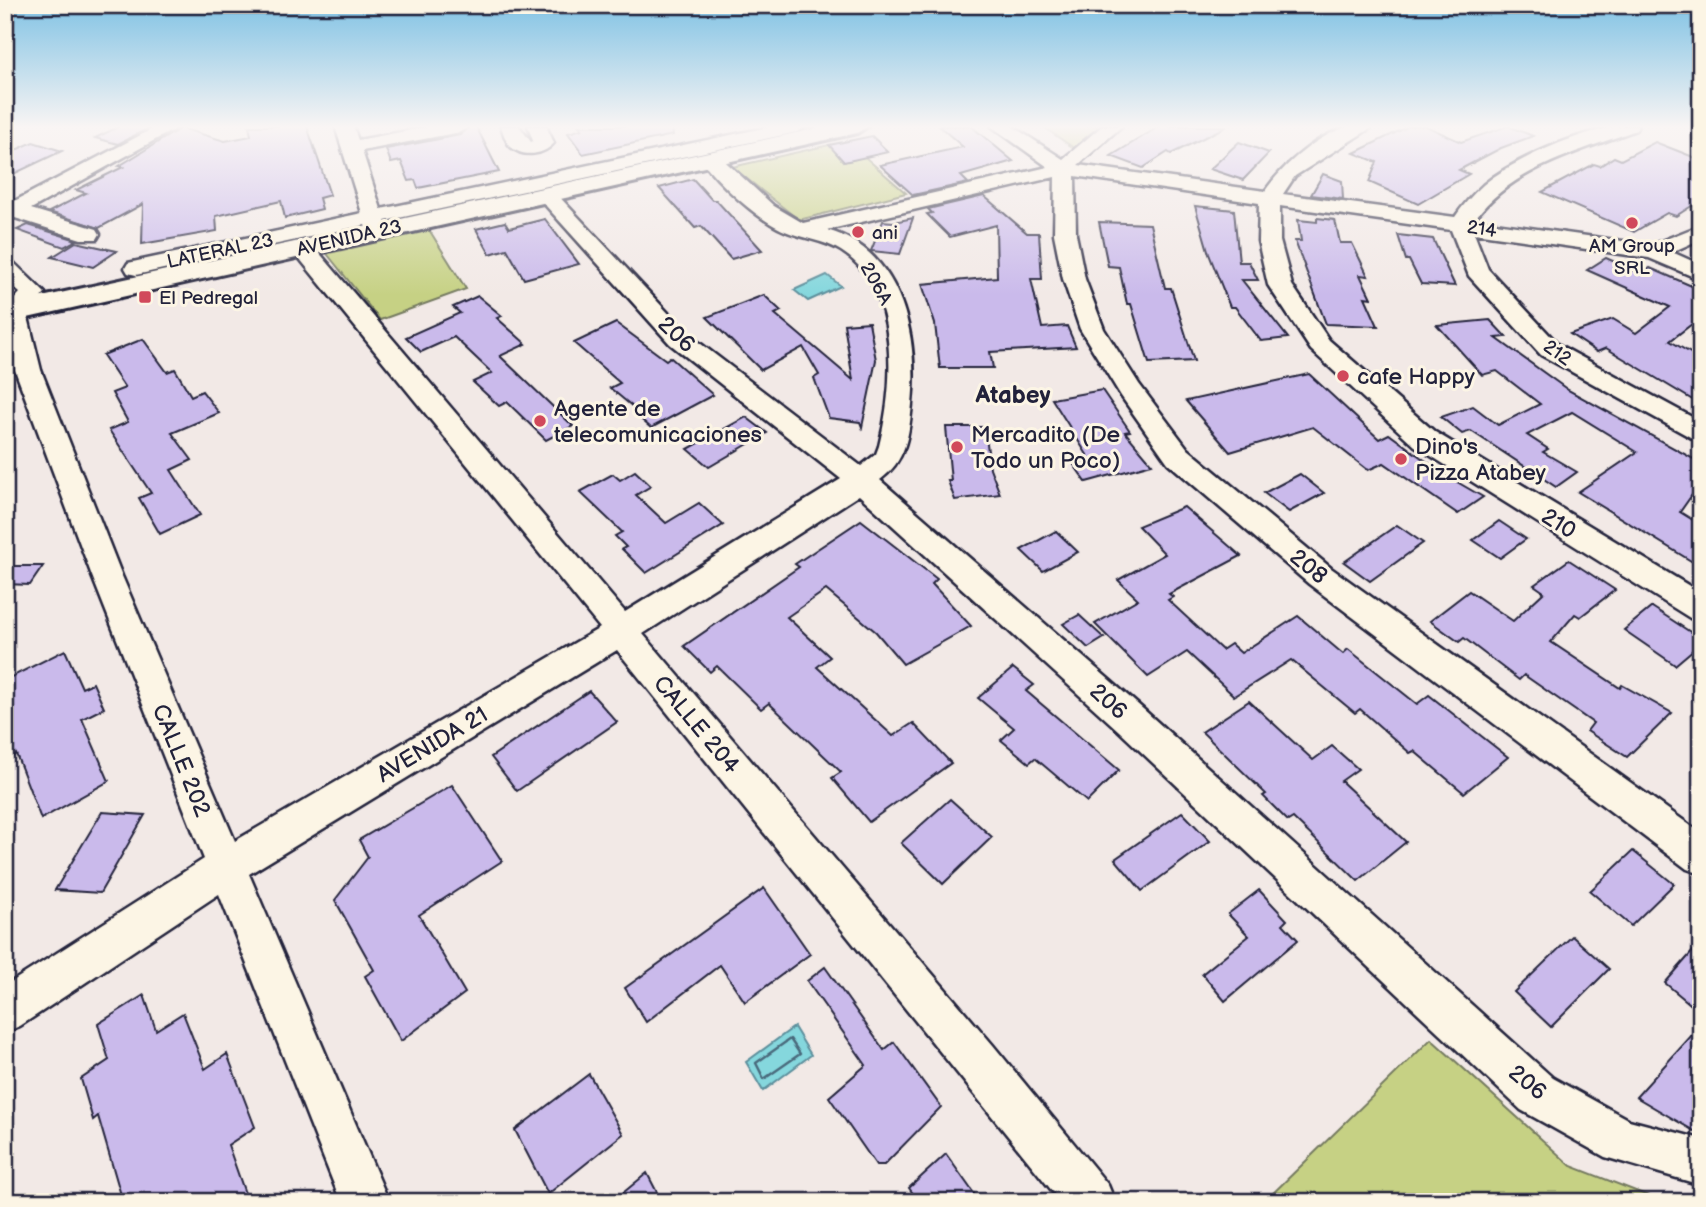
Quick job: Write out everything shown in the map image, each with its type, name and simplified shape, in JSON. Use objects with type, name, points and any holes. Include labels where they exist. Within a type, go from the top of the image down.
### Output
[{"type":"main road","name":"AVENIDA 23","points":[[10,313],[303,248],[375,224],[545,193],[586,182]]},
{"type":"street","points":[[10,213],[66,182]]},
{"type":"street","points":[[362,182],[375,224]]},
{"type":"street","name":"LATERAL 23","points":[[136,268],[375,224],[565,182]]},
{"type":"street","name":"206A","points":[[742,182],[773,216],[844,242],[862,256],[883,288],[895,317],[902,360],[892,446],[886,460],[860,480]]},
{"type":"street","points":[[803,229],[1009,182]]},
{"type":"street","name":"208","points":[[1074,182],[1065,234],[1074,279],[1092,329],[1130,390],[1178,456],[1320,576],[1701,856]]},
{"type":"street","name":"214","points":[[1172,182],[1654,252],[1701,273]]},
{"type":"street","points":[[1270,198],[1281,182]]},
{"type":"street","points":[[1460,225],[1472,205],[1498,182]]},
{"type":"street","name":"206","points":[[545,193],[679,339],[860,480],[1131,720],[1537,1094],[1621,1141],[1701,1162]]},
{"type":"street","name":"210","points":[[1270,198],[1269,241],[1280,285],[1320,345],[1425,439],[1701,609]]},
{"type":"street","points":[[10,213],[89,234]]},
{"type":"street","name":"212","points":[[1460,225],[1477,271],[1550,350],[1701,434]]},
{"type":"street","points":[[1654,252],[1701,231]]},
{"type":"street","name":"CALLE 204","points":[[303,248],[978,1060],[1091,1202]]},
{"type":"street","points":[[5,267],[33,293],[10,313]]},
{"type":"street","name":"CALLE 202","points":[[10,313],[28,370],[107,576],[365,1202]]},
{"type":"street","name":"AVENIDA 21","points":[[5,1011],[226,867],[620,632],[860,480]]},
{"type":"green space","points":[[552,182],[572,182],[391,222],[389,218]]},
{"type":"green space","points":[[751,182],[894,182],[906,193],[799,220]]},
{"type":"green space","points":[[428,228],[466,289],[380,320],[324,250]]},
{"type":"green space","points":[[1431,1039],[1571,1166],[1664,1202],[1264,1202]]},
{"type":"water","points":[[827,275],[841,286],[808,301],[794,290]]},
{"type":"water","points":[[794,1027],[811,1055],[763,1091],[746,1062]]},
{"type":"building","points":[[92,182],[326,182],[330,195],[319,198],[322,209],[285,218],[281,201],[216,216],[217,231],[142,244],[143,204],[99,228],[49,212],[86,193],[76,190]]},
{"type":"building","points":[[416,182],[447,182],[418,188]]},
{"type":"building","points":[[680,182],[696,182],[762,250],[731,259],[701,226],[695,228],[659,188]]},
{"type":"building","points":[[899,182],[968,183],[913,195]]},
{"type":"building","points":[[1318,182],[1342,182],[1343,199],[1311,195]]},
{"type":"building","points":[[1370,182],[1455,182],[1418,204]]},
{"type":"building","points":[[1560,182],[1701,182],[1701,200],[1676,216],[1667,213],[1634,232],[1542,192]]},
{"type":"building","points":[[984,196],[1027,233],[1039,233],[1042,279],[1031,279],[1042,328],[1067,326],[1076,347],[990,352],[993,368],[940,368],[935,324],[922,284],[997,277],[996,225],[950,237],[927,214],[932,213],[928,209]]},
{"type":"building","points":[[1195,206],[1234,210],[1239,262],[1249,262],[1258,280],[1242,280],[1288,338],[1261,341],[1235,307],[1230,307],[1209,254]]},
{"type":"building","points":[[913,218],[900,254],[871,251],[883,221]]},
{"type":"building","points":[[1317,218],[1335,220],[1340,243],[1352,243],[1368,276],[1360,275],[1371,298],[1365,297],[1378,326],[1326,324],[1295,241],[1301,241],[1298,220],[1317,222]]},
{"type":"building","points":[[545,219],[579,264],[524,279],[507,249],[490,254],[476,229],[505,222],[509,228]]},
{"type":"building","points":[[1099,222],[1150,224],[1165,288],[1171,288],[1194,361],[1149,363],[1131,304],[1127,304],[1119,267],[1108,266]]},
{"type":"building","points":[[28,225],[77,240],[64,247],[17,230]]},
{"type":"building","points":[[1398,235],[1433,239],[1455,286],[1421,284],[1409,260],[1406,260]]},
{"type":"building","points":[[76,242],[117,251],[93,267],[52,257]]},
{"type":"building","points":[[1606,258],[1642,274],[1650,268],[1701,290],[1701,317],[1670,341],[1701,359],[1701,405],[1606,348],[1597,352],[1570,334],[1613,319],[1636,333],[1670,307],[1587,270]]},
{"type":"building","points":[[764,295],[781,311],[775,314],[853,380],[844,324],[869,322],[876,360],[862,427],[860,422],[829,418],[814,378],[819,375],[803,347],[761,370],[707,317]]},
{"type":"building","points":[[478,296],[502,316],[497,318],[526,344],[500,356],[573,426],[546,440],[507,402],[499,406],[473,382],[492,373],[454,337],[421,352],[406,337],[460,313],[453,307]]},
{"type":"building","points":[[1490,320],[1506,337],[1496,338],[1568,390],[1701,463],[1701,482],[1680,512],[1701,525],[1701,567],[1578,492],[1637,452],[1572,412],[1527,435],[1548,449],[1543,452],[1577,472],[1556,487],[1471,431],[1462,434],[1441,417],[1473,406],[1498,425],[1540,404],[1497,371],[1482,375],[1437,325]]},
{"type":"building","points":[[616,323],[666,360],[670,357],[713,395],[651,428],[635,414],[639,412],[610,388],[620,383],[574,343]]},
{"type":"building","points":[[143,339],[167,372],[175,369],[191,396],[202,391],[219,413],[172,433],[192,460],[171,470],[200,515],[160,534],[139,498],[151,493],[109,430],[128,422],[112,393],[125,388],[103,355]]},
{"type":"building","points":[[1309,374],[1379,439],[1389,434],[1445,475],[1483,497],[1458,514],[1384,463],[1368,470],[1313,427],[1230,452],[1186,401]]},
{"type":"building","points":[[1102,390],[1130,431],[1125,432],[1152,464],[1086,482],[1074,465],[1091,461],[1052,399]]},
{"type":"building","points":[[746,417],[767,433],[709,467],[688,449]]},
{"type":"building","points":[[946,427],[985,427],[990,468],[1000,494],[955,500],[948,481],[951,481]]},
{"type":"building","points":[[635,471],[651,486],[636,495],[666,523],[699,503],[723,525],[646,573],[622,549],[626,547],[615,536],[622,532],[580,492],[613,474],[620,480]]},
{"type":"building","points":[[1300,474],[1324,493],[1289,512],[1264,493]]},
{"type":"building","points":[[1184,507],[1241,556],[1169,594],[1173,597],[1168,600],[1222,650],[1231,644],[1241,653],[1298,616],[1343,654],[1348,649],[1417,704],[1429,695],[1508,757],[1464,793],[1414,751],[1410,753],[1360,709],[1355,713],[1291,660],[1234,696],[1187,652],[1148,677],[1095,624],[1138,599],[1118,580],[1165,554],[1138,526]]},
{"type":"building","points":[[861,520],[937,579],[932,584],[971,626],[903,664],[876,632],[826,590],[787,617],[830,657],[817,667],[893,736],[913,723],[951,763],[869,822],[832,778],[841,772],[769,703],[761,709],[717,666],[710,672],[684,646],[799,567],[795,564]]},
{"type":"building","points":[[1499,521],[1526,539],[1500,558],[1473,540]]},
{"type":"building","points":[[1397,525],[1423,543],[1370,581],[1344,562]]},
{"type":"building","points":[[1056,531],[1078,552],[1043,571],[1021,550]]},
{"type":"building","points":[[1569,560],[1615,590],[1580,617],[1575,614],[1551,642],[1620,688],[1622,685],[1672,713],[1627,757],[1587,731],[1593,723],[1524,675],[1519,680],[1464,638],[1459,642],[1430,621],[1469,591],[1513,621],[1544,592],[1534,585]]},
{"type":"building","points":[[5,566],[43,566],[30,585],[5,584]]},
{"type":"building","points":[[1652,607],[1701,639],[1701,643],[1675,665],[1624,630]]},
{"type":"building","points":[[1079,615],[1104,638],[1088,648],[1063,624]]},
{"type":"building","points":[[65,650],[82,688],[93,683],[104,708],[82,719],[109,781],[41,819],[16,754],[5,760],[5,680]]},
{"type":"building","points":[[1013,668],[1034,685],[1026,691],[1119,770],[1087,802],[1035,758],[1029,763],[1001,740],[1014,728],[978,698]]},
{"type":"building","points":[[589,691],[617,722],[517,791],[491,757]]},
{"type":"building","points":[[1249,701],[1313,760],[1332,746],[1358,769],[1341,781],[1406,842],[1358,881],[1293,818],[1288,821],[1263,796],[1266,794],[1202,732]]},
{"type":"building","points":[[452,785],[502,861],[419,915],[465,993],[401,1041],[365,976],[374,970],[335,900],[368,857],[359,840]]},
{"type":"building","points":[[950,799],[992,837],[943,884],[901,843]]},
{"type":"building","points":[[102,812],[145,815],[100,893],[55,890]]},
{"type":"building","points":[[1182,812],[1210,841],[1142,891],[1115,859]]},
{"type":"building","points":[[1633,851],[1674,884],[1631,926],[1590,891]]},
{"type":"building","points":[[764,888],[810,954],[745,1002],[720,965],[646,1022],[625,988]]},
{"type":"building","points":[[1259,890],[1287,920],[1283,924],[1298,940],[1225,1001],[1202,974],[1249,936],[1228,914]]},
{"type":"building","points":[[1572,936],[1609,969],[1551,1027],[1514,992]]},
{"type":"building","points":[[1701,942],[1701,1013],[1665,983]]},
{"type":"building","points":[[825,967],[884,1050],[894,1042],[941,1107],[884,1165],[876,1165],[829,1097],[866,1065],[807,981]]},
{"type":"building","points":[[144,995],[156,1030],[183,1013],[205,1069],[227,1054],[255,1127],[228,1145],[248,1202],[123,1202],[98,1116],[93,1120],[81,1079],[109,1060],[98,1024]]},
{"type":"building","points":[[1701,1025],[1701,1135],[1636,1097]]},
{"type":"building","points":[[589,1074],[623,1134],[548,1194],[515,1130]]},
{"type":"building","points":[[946,1154],[980,1202],[919,1202],[909,1188]]},
{"type":"building","points":[[647,1173],[662,1202],[612,1202]]},
{"type":"place","name":"AM Group SRL","points":[[1632,223]]},
{"type":"place","name":"ani","points":[[858,232]]},
{"type":"place","name":"El Pedregal","points":[[145,297]]},
{"type":"place","name":"cafe Happy","points":[[1343,376]]},
{"type":"place","name":"Agente de telecomunicaciones","points":[[540,421]]},
{"type":"place","name":"Mercadito (De Todo un Poco)","points":[[957,447]]},
{"type":"place","name":"Dino's Pizza Atabey","points":[[1401,459]]},
{"type":"district","name":"Atabey","points":[[1013,395]]}]
